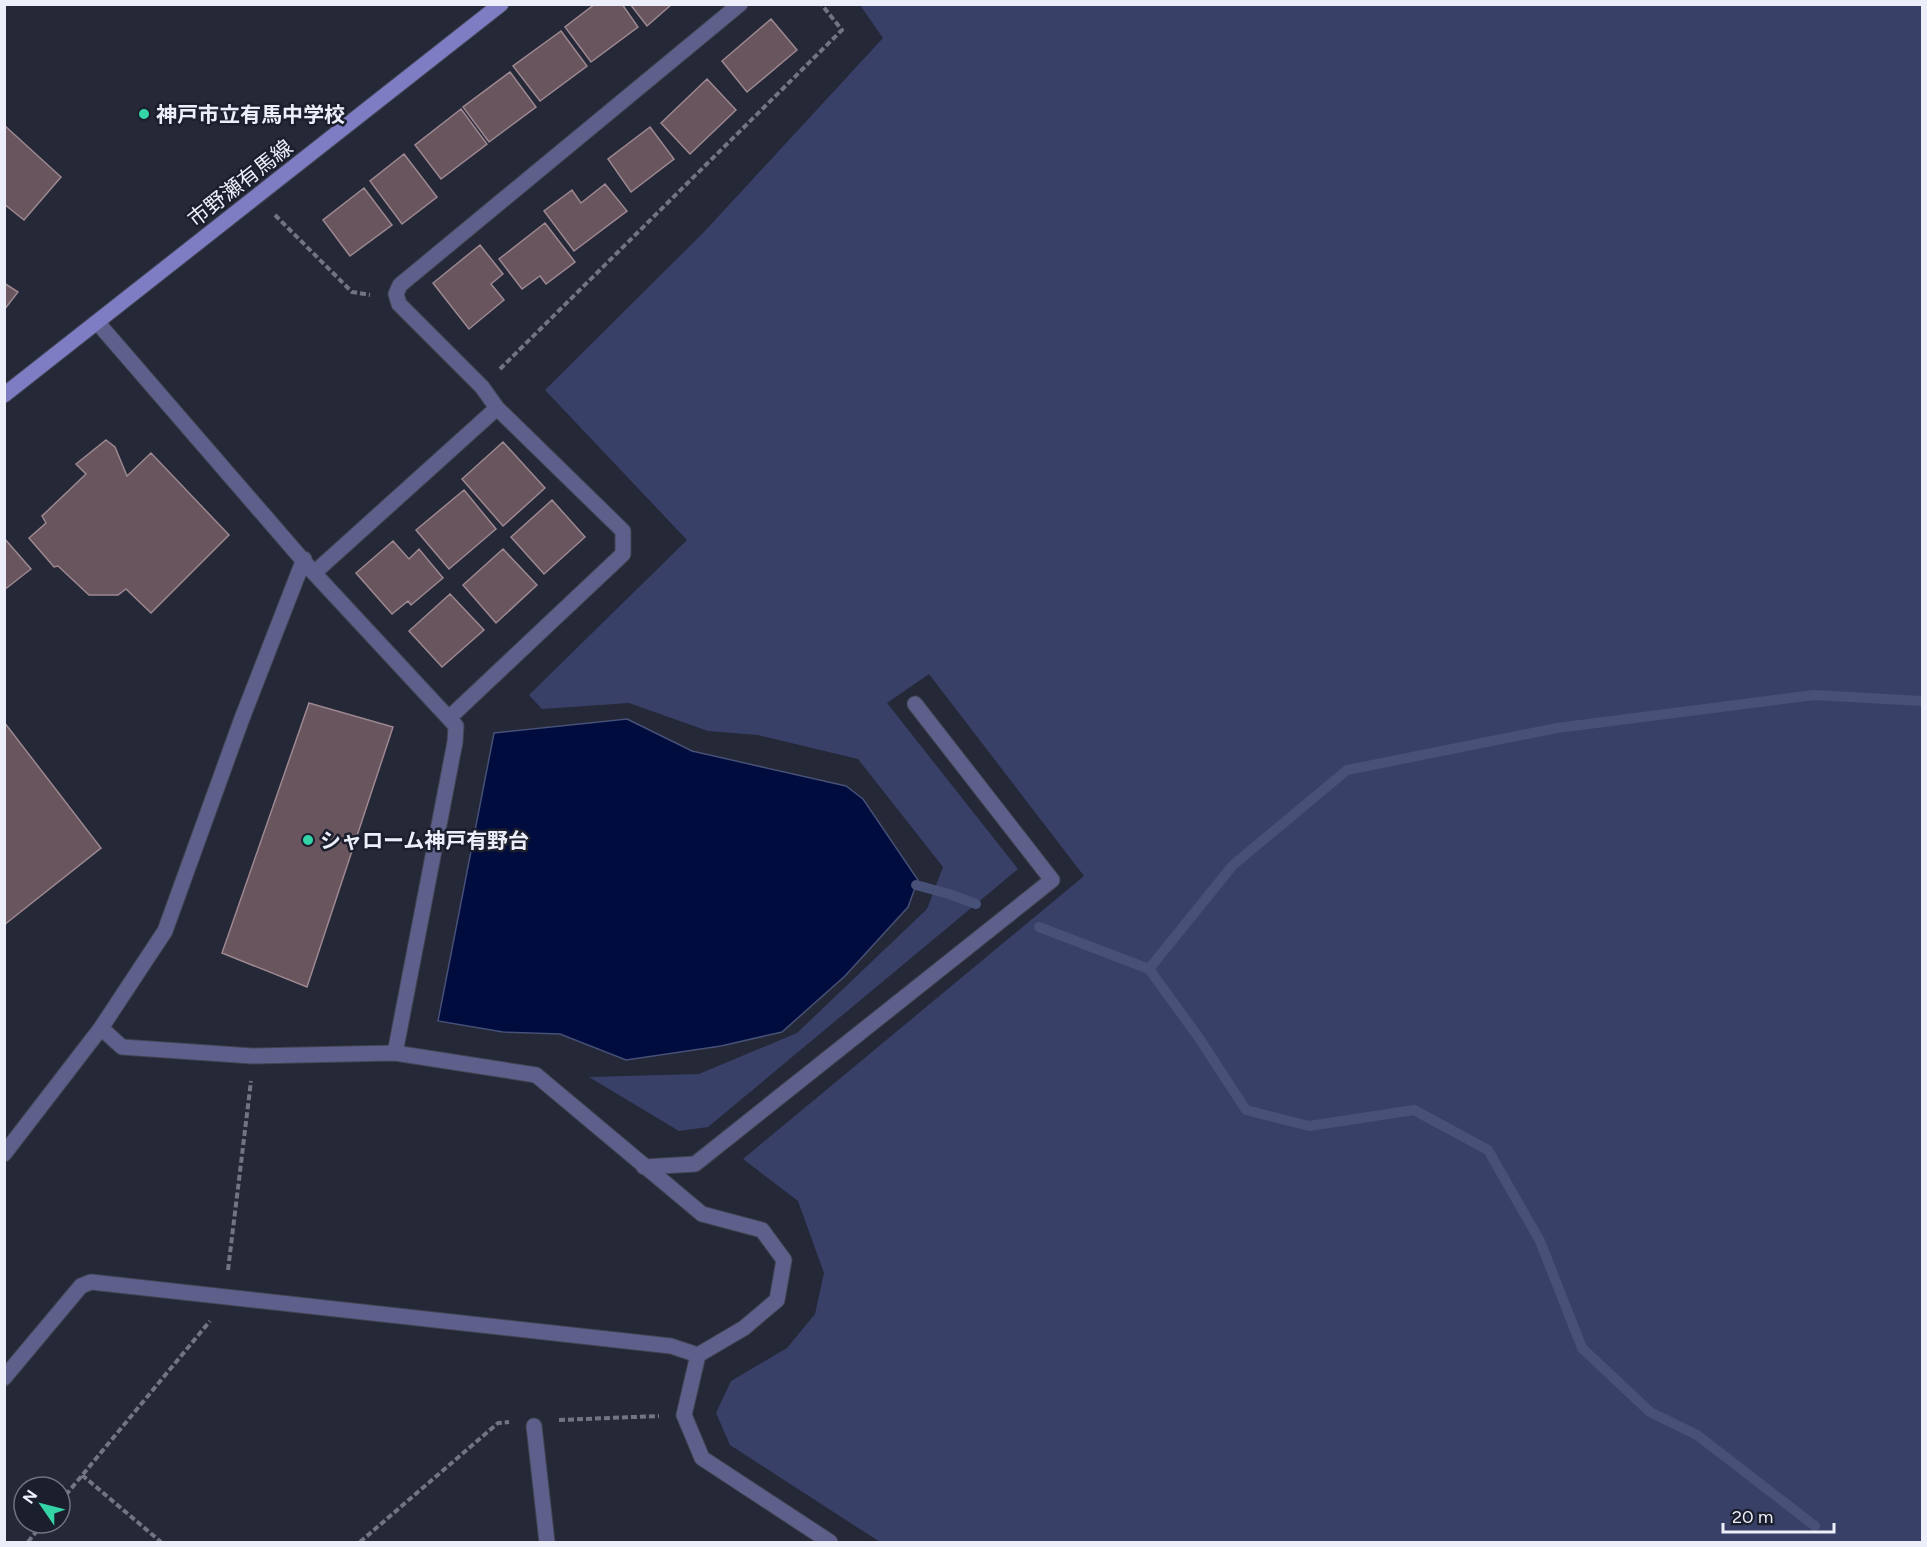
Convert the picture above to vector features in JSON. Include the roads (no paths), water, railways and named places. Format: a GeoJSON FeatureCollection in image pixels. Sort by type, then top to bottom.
{"type":"FeatureCollection","features":[{"type":"Feature","properties":{"kind":"main road","name":"市野瀬有馬線"},"geometry":{"type":"LineString","coordinates":[[4,395],[501,4]]}},
{"type":"Feature","properties":{"kind":"street"},"geometry":{"type":"LineString","coordinates":[[449,718],[623,554],[623,531],[498,408],[482,387],[399,303],[396,294],[400,285],[740,4]]}},
{"type":"Feature","properties":{"kind":"street"},"geometry":{"type":"LineString","coordinates":[[97,322],[315,573],[456,726],[455,742],[395,1053]]}},
{"type":"Feature","properties":{"kind":"street"},"geometry":{"type":"LineString","coordinates":[[315,573],[498,408]]}},
{"type":"Feature","properties":{"kind":"street"},"geometry":{"type":"LineString","coordinates":[[4,1154],[101,1028],[165,931],[241,721],[304,559]]}},
{"type":"Feature","properties":{"kind":"street"},"geometry":{"type":"LineString","coordinates":[[644,1167],[695,1164],[1052,880],[915,704]]}},
{"type":"Feature","properties":{"kind":"street"},"geometry":{"type":"LineString","coordinates":[[101,1028],[122,1047],[252,1056],[395,1053],[536,1075],[702,1214],[762,1230],[784,1260],[777,1300],[744,1328],[698,1355],[684,1414],[702,1458],[830,1542]]}},
{"type":"Feature","properties":{"kind":"street"},"geometry":{"type":"LineString","coordinates":[[4,1378],[81,1286],[91,1282],[671,1346],[698,1355]]}},
{"type":"Feature","properties":{"kind":"street"},"geometry":{"type":"LineString","coordinates":[[534,1426],[547,1542]]}},
{"type":"Feature","properties":{"kind":"waterway"},"geometry":{"type":"LineString","coordinates":[[1149,969],[1233,865],[1347,770],[1557,728],[1814,695],[1922,701]]}},
{"type":"Feature","properties":{"kind":"waterway"},"geometry":{"type":"LineString","coordinates":[[916,885],[976,904]]}},
{"type":"Feature","properties":{"kind":"waterway"},"geometry":{"type":"LineString","coordinates":[[1039,927],[1149,969],[1199,1038],[1246,1110],[1309,1126],[1414,1110],[1488,1150],[1540,1241],[1582,1348],[1650,1412],[1697,1435],[1815,1526]]}},
{"type":"Feature","properties":{"kind":"place","name":"神戸市立有馬中学校"},"geometry":{"type":"Point","coordinates":[144,114]}},
{"type":"Feature","properties":{"kind":"place","name":"シャローム神戸有野台"},"geometry":{"type":"Point","coordinates":[308,840]}}]}
